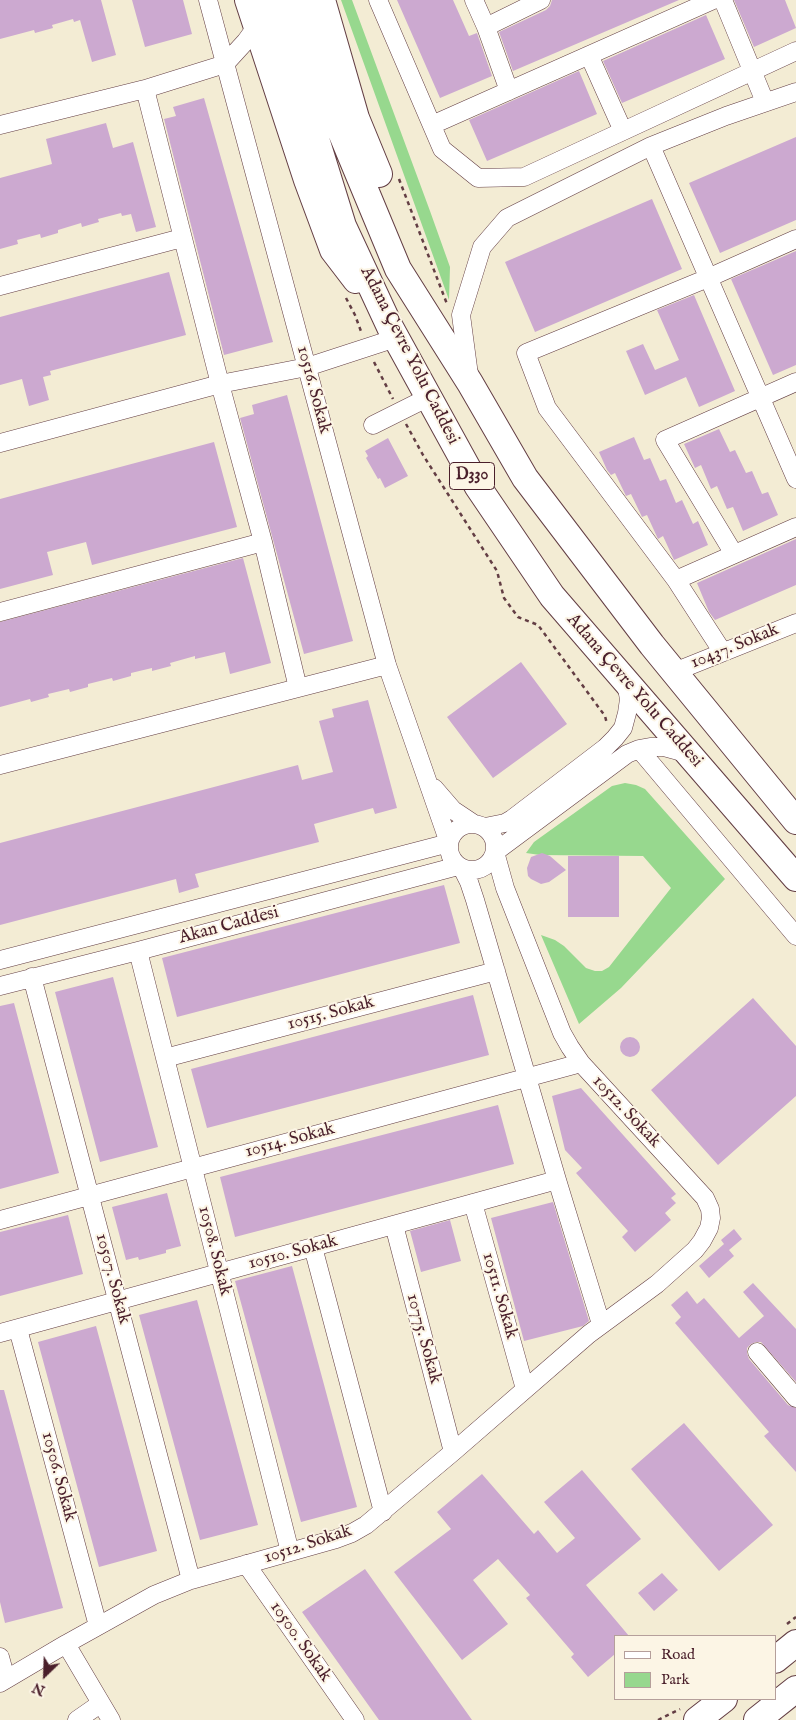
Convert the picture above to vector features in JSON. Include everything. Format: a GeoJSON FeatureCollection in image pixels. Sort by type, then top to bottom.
{"type":"FeatureCollection","features":[{"type":"Feature","properties":{"kind":"highway"},"geometry":{"type":"LineString","coordinates":[[248,0],[307,180],[333,250],[393,333]]}},
{"type":"Feature","properties":{"kind":"highway","name":"Adana Çevre Yolu Caddesi"},"geometry":{"type":"LineString","coordinates":[[273,0],[344,226],[393,333],[478,487],[547,588],[686,753],[796,878]]}},
{"type":"Feature","properties":{"kind":"highway","name":"Adana Çevre Yolu Caddesi"},"geometry":{"type":"LineString","coordinates":[[298,0],[336,120],[398,269],[470,383],[525,478],[674,672],[796,821]]}},
{"type":"Feature","properties":{"kind":"highway"},"geometry":{"type":"LineString","coordinates":[[322,0],[356,118],[414,264],[437,330]]}},
{"type":"Feature","properties":{"kind":"highway"},"geometry":{"type":"LineString","coordinates":[[776,1659],[796,1643]]}},
{"type":"Feature","properties":{"kind":"highway"},"geometry":{"type":"LineString","coordinates":[[691,1712],[721,1700]]}},
{"type":"Feature","properties":{"kind":"highway"},"geometry":{"type":"LineString","coordinates":[[757,1720],[786,1702]]}},
{"type":"Feature","properties":{"kind":"street","name":"10516. Sokak"},"geometry":{"type":"LineString","coordinates":[[208,0],[387,666],[449,842]]}},
{"type":"Feature","properties":{"kind":"street"},"geometry":{"type":"LineString","coordinates":[[378,0],[442,149],[478,178],[524,177],[796,51]]}},
{"type":"Feature","properties":{"kind":"street"},"geometry":{"type":"LineString","coordinates":[[474,0],[486,27],[509,91]]}},
{"type":"Feature","properties":{"kind":"street"},"geometry":{"type":"LineString","coordinates":[[486,27],[542,0]]}},
{"type":"Feature","properties":{"kind":"street"},"geometry":{"type":"LineString","coordinates":[[432,125],[713,0]]}},
{"type":"Feature","properties":{"kind":"street"},"geometry":{"type":"LineString","coordinates":[[723,0],[765,102]]}},
{"type":"Feature","properties":{"kind":"street"},"geometry":{"type":"LineString","coordinates":[[0,125],[144,89],[225,64],[246,42],[256,27]]}},
{"type":"Feature","properties":{"kind":"street"},"geometry":{"type":"LineString","coordinates":[[589,55],[622,131]]}},
{"type":"Feature","properties":{"kind":"street"},"geometry":{"type":"LineString","coordinates":[[144,89],[263,542],[298,688]]}},
{"type":"Feature","properties":{"kind":"street"},"geometry":{"type":"LineString","coordinates":[[470,383],[461,315],[482,247],[507,218],[651,146],[726,116],[796,92]]}},
{"type":"Feature","properties":{"kind":"street"},"geometry":{"type":"LineString","coordinates":[[651,146],[796,479]]}},
{"type":"Feature","properties":{"kind":"street"},"geometry":{"type":"LineString","coordinates":[[0,286],[182,238]]}},
{"type":"Feature","properties":{"kind":"street"},"geometry":{"type":"LineString","coordinates":[[722,652],[676,580],[547,408],[526,353],[708,278],[796,239]]}},
{"type":"Feature","properties":{"kind":"street"},"geometry":{"type":"LineString","coordinates":[[0,443],[220,384],[306,367],[393,333]]}},
{"type":"Feature","properties":{"kind":"street"},"geometry":{"type":"LineString","coordinates":[[734,554],[665,440],[796,382]]}},
{"type":"Feature","properties":{"kind":"street"},"geometry":{"type":"LineString","coordinates":[[373,425],[429,397]]}},
{"type":"Feature","properties":{"kind":"street"},"geometry":{"type":"LineString","coordinates":[[676,580],[796,527]]}},
{"type":"Feature","properties":{"kind":"street"},"geometry":{"type":"LineString","coordinates":[[0,612],[263,542]]}},
{"type":"Feature","properties":{"kind":"street","name":"10437. Sokak"},"geometry":{"type":"LineString","coordinates":[[674,672],[796,623]]}},
{"type":"Feature","properties":{"kind":"street"},"geometry":{"type":"LineString","coordinates":[[0,765],[387,666]]}},
{"type":"Feature","properties":{"kind":"street"},"geometry":{"type":"LineString","coordinates":[[601,1324],[473,892],[460,867],[451,857],[449,842],[459,827],[466,824],[480,826],[505,823],[512,819],[605,748],[623,728],[628,699],[626,683]]}},
{"type":"Feature","properties":{"kind":"street"},"geometry":{"type":"LineString","coordinates":[[495,852],[618,760],[639,749],[664,747],[686,753]]}},
{"type":"Feature","properties":{"kind":"street"},"geometry":{"type":"LineString","coordinates":[[639,749],[796,936]]}},
{"type":"Feature","properties":{"kind":"street"},"geometry":{"type":"LineString","coordinates":[[425,778],[453,810],[491,833],[495,840],[495,852],[490,862],[484,867],[472,870],[460,867]]}},
{"type":"Feature","properties":{"kind":"street","name":"Akan Caddesi"},"geometry":{"type":"LineString","coordinates":[[0,960],[449,842]]}},
{"type":"Feature","properties":{"kind":"street","name":"10512. Sokak"},"geometry":{"type":"LineString","coordinates":[[3,1681],[154,1595],[191,1580],[352,1533],[383,1512],[601,1324],[643,1295],[695,1250],[702,1241],[709,1228],[710,1218],[710,1209],[705,1198],[581,1063],[562,1033],[505,888],[495,852]]}},
{"type":"Feature","properties":{"kind":"street","name":"Akan Caddesi"},"geometry":{"type":"LineString","coordinates":[[0,986],[460,867]]}},
{"type":"Feature","properties":{"kind":"street","name":"10508. Sokak"},"geometry":{"type":"LineString","coordinates":[[138,951],[290,1552]]}},
{"type":"Feature","properties":{"kind":"street","name":"10515. Sokak"},"geometry":{"type":"LineString","coordinates":[[165,1058],[496,971]]}},
{"type":"Feature","properties":{"kind":"street","name":"10507. Sokak"},"geometry":{"type":"LineString","coordinates":[[32,977],[191,1580]]}},
{"type":"Feature","properties":{"kind":"street","name":"10514. Sokak"},"geometry":{"type":"LineString","coordinates":[[0,1220],[581,1063]]}},
{"type":"Feature","properties":{"kind":"street","name":"10510. Sokak"},"geometry":{"type":"LineString","coordinates":[[0,1334],[557,1180]]}},
{"type":"Feature","properties":{"kind":"street","name":"10511. Sokak"},"geometry":{"type":"LineString","coordinates":[[473,1203],[525,1389]]}},
{"type":"Feature","properties":{"kind":"street","name":"10775. Sokak"},"geometry":{"type":"LineString","coordinates":[[394,1225],[453,1452]]}},
{"type":"Feature","properties":{"kind":"street"},"geometry":{"type":"LineString","coordinates":[[313,1247],[383,1512]]}},
{"type":"Feature","properties":{"kind":"street","name":"10506. Sokak"},"geometry":{"type":"LineString","coordinates":[[18,1329],[98,1626]]}},
{"type":"Feature","properties":{"kind":"street"},"geometry":{"type":"LineString","coordinates":[[757,1352],[796,1398]]}},
{"type":"Feature","properties":{"kind":"street","name":"10500. Sokak"},"geometry":{"type":"LineString","coordinates":[[246,1564],[355,1720]]}},
{"type":"Feature","properties":{"kind":"street"},"geometry":{"type":"LineString","coordinates":[[66,1644],[111,1720]]}},
{"type":"Feature","properties":{"kind":"street"},"geometry":{"type":"LineString","coordinates":[[0,1657],[3,1681]]}},
{"type":"Feature","properties":{"kind":"street"},"geometry":{"type":"LineString","coordinates":[[76,1720],[100,1704]]}},
{"type":"Feature","properties":{"kind":"path"},"geometry":{"type":"LineString","coordinates":[[658,1720],[679,1710],[691,1712]]}},
{"type":"Feature","properties":{"kind":"green space"},"geometry":{"type":"Polygon","coordinates":[[[341,0],[352,0],[430,211],[450,267],[449,300],[341,0]]]}},
{"type":"Feature","properties":{"kind":"green space"},"geometry":{"type":"Polygon","coordinates":[[[625,783],[645,789],[725,879],[621,988],[579,1024],[541,935],[555,940],[564,946],[586,968],[602,971],[609,967],[671,888],[643,856],[540,855],[526,853],[534,842],[612,786],[625,783]]]}},
{"type":"Feature","properties":{"kind":"building"},"geometry":{"type":"Polygon","coordinates":[[[0,0],[101,0],[116,55],[92,62],[80,20],[74,22],[73,19],[52,25],[53,28],[35,33],[34,30],[0,39],[0,0]]]}},
{"type":"Feature","properties":{"kind":"building"},"geometry":{"type":"Polygon","coordinates":[[[132,0],[183,0],[192,34],[145,47],[132,0]]]}},
{"type":"Feature","properties":{"kind":"building"},"geometry":{"type":"Polygon","coordinates":[[[397,0],[453,0],[469,36],[477,33],[492,76],[440,98],[397,0]]]}},
{"type":"Feature","properties":{"kind":"building"},"geometry":{"type":"Polygon","coordinates":[[[552,0],[679,0],[513,71],[499,32],[546,10],[552,0]]]}},
{"type":"Feature","properties":{"kind":"building"},"geometry":{"type":"Polygon","coordinates":[[[734,0],[785,0],[796,28],[754,47],[734,0]]]}},
{"type":"Feature","properties":{"kind":"building"},"geometry":{"type":"Polygon","coordinates":[[[706,15],[725,59],[622,103],[603,61],[706,15]]]}},
{"type":"Feature","properties":{"kind":"building"},"geometry":{"type":"Polygon","coordinates":[[[579,71],[597,114],[487,161],[469,120],[579,71]]]}},
{"type":"Feature","properties":{"kind":"building"},"geometry":{"type":"Polygon","coordinates":[[[204,98],[273,342],[224,355],[164,119],[176,116],[173,107],[204,98]]]}},
{"type":"Feature","properties":{"kind":"building"},"geometry":{"type":"Polygon","coordinates":[[[106,123],[113,148],[133,142],[156,227],[136,232],[131,214],[122,216],[121,213],[98,219],[99,222],[82,227],[81,223],[58,230],[58,233],[41,238],[40,234],[17,240],[18,244],[0,249],[0,178],[52,164],[46,139],[106,123]]]}},
{"type":"Feature","properties":{"kind":"building"},"geometry":{"type":"Polygon","coordinates":[[[796,137],[796,220],[720,253],[689,183],[796,137]]]}},
{"type":"Feature","properties":{"kind":"building"},"geometry":{"type":"Polygon","coordinates":[[[652,199],[682,269],[535,332],[505,262],[652,199]]]}},
{"type":"Feature","properties":{"kind":"building"},"geometry":{"type":"Polygon","coordinates":[[[796,251],[796,365],[773,375],[731,279],[796,251]]]}},
{"type":"Feature","properties":{"kind":"building"},"geometry":{"type":"Polygon","coordinates":[[[169,272],[186,335],[50,371],[51,375],[43,377],[49,400],[29,406],[22,379],[0,385],[0,317],[169,272]]]}},
{"type":"Feature","properties":{"kind":"building"},"geometry":{"type":"Polygon","coordinates":[[[694,295],[735,391],[699,407],[686,377],[645,395],[626,351],[643,344],[655,370],[679,360],[657,310],[694,295]]]}},
{"type":"Feature","properties":{"kind":"building"},"geometry":{"type":"Polygon","coordinates":[[[287,395],[353,641],[304,654],[240,418],[254,414],[252,405],[287,395]]]}},
{"type":"Feature","properties":{"kind":"building"},"geometry":{"type":"Polygon","coordinates":[[[719,429],[730,452],[735,450],[746,473],[752,471],[762,494],[768,492],[778,515],[743,531],[733,507],[727,509],[717,486],[711,489],[701,465],[695,468],[684,444],[719,429]]]}},
{"type":"Feature","properties":{"kind":"building"},"geometry":{"type":"Polygon","coordinates":[[[634,437],[644,460],[650,458],[660,481],[666,479],[676,503],[682,500],[693,524],[698,521],[708,545],[674,560],[663,536],[658,539],[647,515],[642,517],[631,494],[626,496],[615,473],[611,475],[607,470],[599,452],[634,437]]]}},
{"type":"Feature","properties":{"kind":"building"},"geometry":{"type":"Polygon","coordinates":[[[388,438],[408,476],[385,488],[366,458],[368,456],[365,451],[388,438]]]}},
{"type":"Feature","properties":{"kind":"building"},"geometry":{"type":"Polygon","coordinates":[[[214,442],[237,527],[92,565],[86,542],[47,552],[53,575],[0,589],[0,499],[214,442]]]}},
{"type":"Feature","properties":{"kind":"building"},"geometry":{"type":"Polygon","coordinates":[[[796,539],[796,585],[715,620],[709,612],[697,583],[796,539]]]}},
{"type":"Feature","properties":{"kind":"building"},"geometry":{"type":"Polygon","coordinates":[[[243,558],[271,663],[230,674],[225,652],[195,659],[195,656],[170,663],[171,666],[152,671],[152,668],[131,673],[131,676],[113,681],[112,678],[88,684],[88,687],[70,692],[69,689],[48,694],[49,697],[31,702],[30,699],[0,707],[0,622],[243,558]]]}},
{"type":"Feature","properties":{"kind":"building"},"geometry":{"type":"Polygon","coordinates":[[[521,662],[567,724],[493,778],[447,717],[521,662]]]}},
{"type":"Feature","properties":{"kind":"building"},"geometry":{"type":"Polygon","coordinates":[[[368,700],[397,808],[375,814],[373,808],[314,824],[319,842],[195,874],[199,887],[179,893],[176,879],[0,925],[0,843],[298,765],[302,780],[333,772],[319,721],[334,717],[332,709],[368,700]]]}},
{"type":"Feature","properties":{"kind":"building"},"geometry":{"type":"Polygon","coordinates":[[[542,853],[550,856],[566,870],[549,882],[541,884],[528,876],[527,868],[531,857],[542,853]]]}},
{"type":"Feature","properties":{"kind":"building"},"geometry":{"type":"Polygon","coordinates":[[[568,856],[619,856],[619,917],[568,917],[568,856]]]}},
{"type":"Feature","properties":{"kind":"building"},"geometry":{"type":"Polygon","coordinates":[[[444,885],[460,943],[177,1017],[162,958],[444,885]]]}},
{"type":"Feature","properties":{"kind":"building"},"geometry":{"type":"Polygon","coordinates":[[[113,977],[158,1147],[100,1162],[55,992],[113,977]]]}},
{"type":"Feature","properties":{"kind":"building"},"geometry":{"type":"Polygon","coordinates":[[[473,995],[489,1055],[207,1128],[191,1069],[473,995]]]}},
{"type":"Feature","properties":{"kind":"building"},"geometry":{"type":"Polygon","coordinates":[[[753,998],[796,1046],[796,1096],[718,1165],[651,1090],[753,998]]]}},
{"type":"Feature","properties":{"kind":"building"},"geometry":{"type":"Polygon","coordinates":[[[14,1003],[59,1173],[0,1189],[0,1006],[14,1003]]]}},
{"type":"Feature","properties":{"kind":"building"},"geometry":{"type":"Polygon","coordinates":[[[630,1037],[637,1040],[640,1047],[637,1054],[630,1057],[623,1054],[620,1047],[623,1040],[630,1037]]]}},
{"type":"Feature","properties":{"kind":"building"},"geometry":{"type":"Polygon","coordinates":[[[581,1088],[676,1194],[671,1198],[676,1203],[665,1213],[671,1220],[635,1252],[622,1237],[628,1231],[576,1173],[582,1168],[565,1150],[552,1096],[581,1088]]]}},
{"type":"Feature","properties":{"kind":"building"},"geometry":{"type":"Polygon","coordinates":[[[498,1105],[514,1164],[235,1237],[220,1177],[498,1105]]]}},
{"type":"Feature","properties":{"kind":"building"},"geometry":{"type":"Polygon","coordinates":[[[167,1193],[181,1246],[166,1250],[166,1253],[139,1260],[138,1257],[126,1260],[112,1207],[167,1193]]]}},
{"type":"Feature","properties":{"kind":"building"},"geometry":{"type":"Polygon","coordinates":[[[553,1202],[589,1321],[583,1326],[524,1341],[491,1218],[553,1202]]]}},
{"type":"Feature","properties":{"kind":"building"},"geometry":{"type":"Polygon","coordinates":[[[68,1215],[83,1274],[0,1296],[0,1232],[68,1215]]]}},
{"type":"Feature","properties":{"kind":"building"},"geometry":{"type":"Polygon","coordinates":[[[450,1220],[461,1261],[421,1272],[410,1231],[450,1220]]]}},
{"type":"Feature","properties":{"kind":"building"},"geometry":{"type":"Polygon","coordinates":[[[734,1229],[742,1239],[729,1250],[734,1256],[709,1278],[699,1266],[724,1244],[721,1240],[734,1229]]]}},
{"type":"Feature","properties":{"kind":"building"},"geometry":{"type":"Polygon","coordinates":[[[292,1266],[357,1507],[301,1522],[235,1281],[292,1266]]]}},
{"type":"Feature","properties":{"kind":"building"},"geometry":{"type":"Polygon","coordinates":[[[753,1283],[796,1329],[796,1382],[761,1342],[751,1344],[747,1348],[747,1353],[749,1359],[788,1405],[796,1408],[796,1472],[764,1436],[769,1432],[675,1323],[681,1317],[671,1305],[687,1291],[697,1304],[704,1298],[739,1338],[764,1316],[743,1292],[753,1283]]]}},
{"type":"Feature","properties":{"kind":"building"},"geometry":{"type":"Polygon","coordinates":[[[197,1300],[258,1525],[200,1540],[139,1315],[197,1300]]]}},
{"type":"Feature","properties":{"kind":"building"},"geometry":{"type":"Polygon","coordinates":[[[96,1326],[157,1551],[99,1567],[38,1342],[96,1326]]]}},
{"type":"Feature","properties":{"kind":"building"},"geometry":{"type":"Polygon","coordinates":[[[0,1390],[4,1390],[63,1608],[5,1623],[0,1602],[0,1390]]]}},
{"type":"Feature","properties":{"kind":"building"},"geometry":{"type":"Polygon","coordinates":[[[684,1423],[773,1525],[719,1571],[631,1469],[684,1423]]]}},
{"type":"Feature","properties":{"kind":"building"},"geometry":{"type":"Polygon","coordinates":[[[582,1470],[641,1539],[586,1585],[628,1635],[614,1635],[614,1655],[588,1677],[571,1657],[574,1654],[526,1598],[530,1595],[498,1559],[473,1580],[508,1624],[462,1660],[394,1572],[451,1529],[437,1512],[482,1474],[534,1534],[538,1530],[557,1553],[575,1538],[544,1502],[582,1470]]]}},
{"type":"Feature","properties":{"kind":"building"},"geometry":{"type":"Polygon","coordinates":[[[365,1569],[472,1720],[379,1720],[302,1612],[365,1569]]]}},
{"type":"Feature","properties":{"kind":"building"},"geometry":{"type":"Polygon","coordinates":[[[662,1573],[678,1590],[654,1611],[638,1593],[662,1573]]]}}]}
